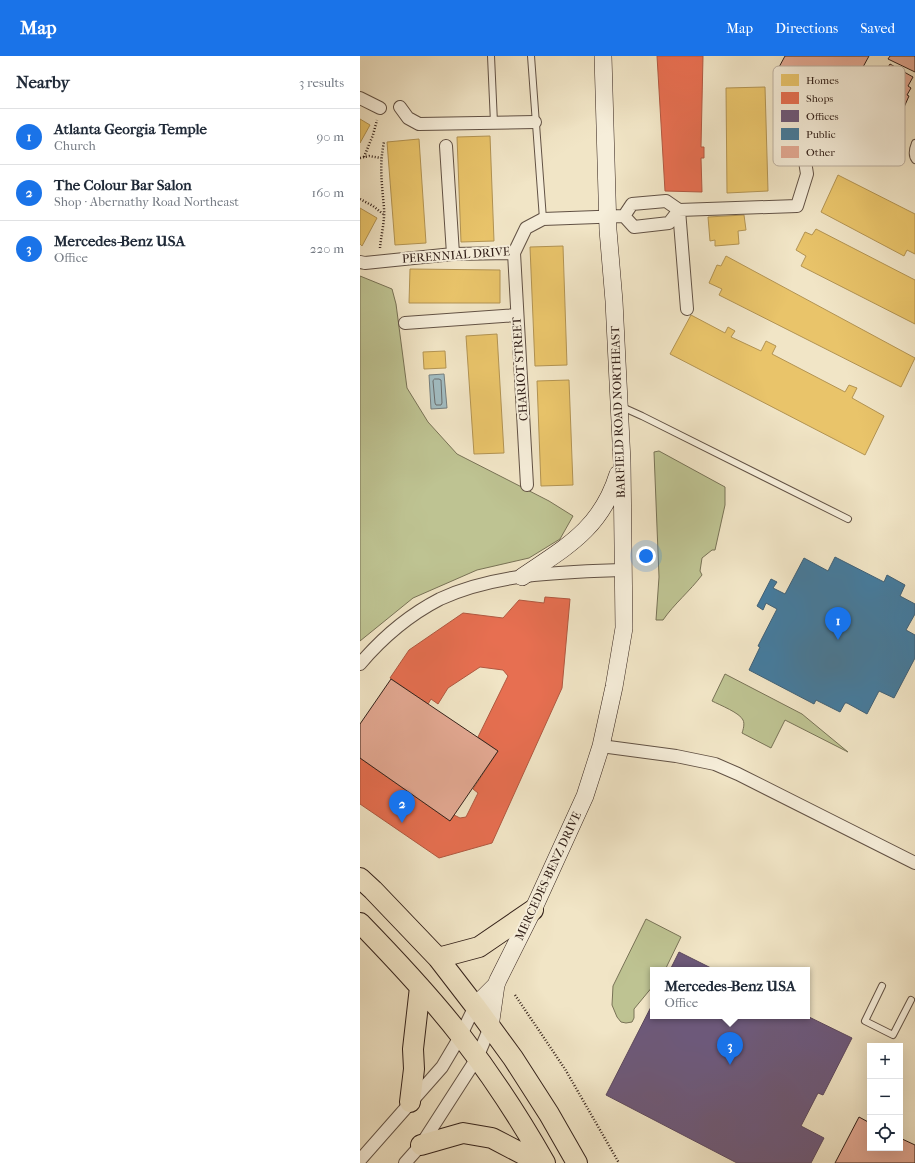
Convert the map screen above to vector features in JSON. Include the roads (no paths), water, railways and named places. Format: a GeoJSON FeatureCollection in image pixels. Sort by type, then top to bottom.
{"type":"FeatureCollection","features":[{"type":"Feature","properties":{"kind":"main road"},"geometry":{"type":"LineString","coordinates":[[360,878],[438,958],[475,1006],[513,1058],[549,1114],[577,1163]]}},
{"type":"Feature","properties":{"kind":"main road"},"geometry":{"type":"LineString","coordinates":[[438,958],[479,947],[533,910]]}},
{"type":"Feature","properties":{"kind":"main road"},"geometry":{"type":"LineString","coordinates":[[360,923],[420,987],[461,1035],[525,1128],[545,1163]]}},
{"type":"Feature","properties":{"kind":"main road"},"geometry":{"type":"LineString","coordinates":[[410,1102],[414,1069],[413,1049],[420,987]]}},
{"type":"Feature","properties":{"kind":"main road"},"geometry":{"type":"LineString","coordinates":[[421,1144],[463,1133],[492,1138],[540,1163]]}},
{"type":"Feature","properties":{"kind":"street","name":"BARFIELD ROAD NORTHEAST"},"geometry":{"type":"LineString","coordinates":[[595,764],[614,687],[624,628],[622,462],[614,301],[616,216],[603,56]]}},
{"type":"Feature","properties":{"kind":"street"},"geometry":{"type":"LineString","coordinates":[[360,98],[380,108]]}},
{"type":"Feature","properties":{"kind":"street"},"geometry":{"type":"LineString","coordinates":[[400,107],[408,118],[419,124],[535,122]]}},
{"type":"Feature","properties":{"kind":"street"},"geometry":{"type":"LineString","coordinates":[[446,146],[453,254]]}},
{"type":"Feature","properties":{"kind":"street"},"geometry":{"type":"LineString","coordinates":[[679,210],[669,223],[634,227],[616,216],[632,204],[666,201],[679,210],[797,206],[807,174],[806,166]]}},
{"type":"Feature","properties":{"kind":"street"},"geometry":{"type":"LineString","coordinates":[[679,210],[687,309]]}},
{"type":"Feature","properties":{"kind":"street","name":"PERENNIAL DRIVE"},"geometry":{"type":"LineString","coordinates":[[360,262],[365,263],[453,254],[514,253],[526,228],[543,219],[616,216]]}},
{"type":"Feature","properties":{"kind":"street","name":"CHARIOT STREET"},"geometry":{"type":"LineString","coordinates":[[514,253],[516,315],[527,485]]}},
{"type":"Feature","properties":{"kind":"street"},"geometry":{"type":"LineString","coordinates":[[405,323],[516,315]]}},
{"type":"Feature","properties":{"kind":"street"},"geometry":{"type":"LineString","coordinates":[[522,577],[561,551],[589,527],[609,498],[622,462]]}},
{"type":"Feature","properties":{"kind":"street"},"geometry":{"type":"LineString","coordinates":[[360,664],[392,631],[415,614],[441,599],[468,589],[522,577],[564,572],[623,570]]}},
{"type":"Feature","properties":{"kind":"street"},"geometry":{"type":"LineString","coordinates":[[600,746],[676,756],[715,764],[738,774],[915,863]]}},
{"type":"Feature","properties":{"kind":"street","name":"MERCEDES-BENZ DRIVE"},"geometry":{"type":"LineString","coordinates":[[490,1026],[496,985],[533,910],[585,796],[595,764]]}},
{"type":"Feature","properties":{"kind":"street","name":"MERCEDES-BENZ DRIVE"},"geometry":{"type":"LineString","coordinates":[[475,1006],[496,985]]}},
{"type":"Feature","properties":{"kind":"street"},"geometry":{"type":"LineString","coordinates":[[360,1160],[442,1067],[461,1035],[475,1006]]}},
{"type":"Feature","properties":{"kind":"street"},"geometry":{"type":"LineString","coordinates":[[405,1163],[421,1144],[477,1058],[490,1026]]}},
{"type":"Feature","properties":{"kind":"lane"},"geometry":{"type":"LineString","coordinates":[[491,56],[494,123]]}},
{"type":"Feature","properties":{"kind":"lane"},"geometry":{"type":"LineString","coordinates":[[531,56],[543,219]]}},
{"type":"Feature","properties":{"kind":"lane"},"geometry":{"type":"LineString","coordinates":[[915,143],[913,149],[915,160]]}},
{"type":"Feature","properties":{"kind":"lane"},"geometry":{"type":"LineString","coordinates":[[619,406],[642,416],[848,520]]}},
{"type":"Feature","properties":{"kind":"lane"},"geometry":{"type":"LineString","coordinates":[[882,986],[865,1021],[893,1035],[911,1000]]}},
{"type":"Feature","properties":{"kind":"water"},"geometry":{"type":"Polygon","coordinates":[[[444,374],[447,408],[431,409],[429,375],[444,374]]]}},
{"type":"Feature","properties":{"kind":"place","name":"Atlanta Georgia Temple"},"geometry":{"type":"Point","coordinates":[838,640]}},
{"type":"Feature","properties":{"kind":"place","name":"The Colour Bar Salon"},"geometry":{"type":"Point","coordinates":[402,823]}},
{"type":"Feature","properties":{"kind":"place","name":"Mercedes-Benz USA"},"geometry":{"type":"Point","coordinates":[730,1065]}}]}
